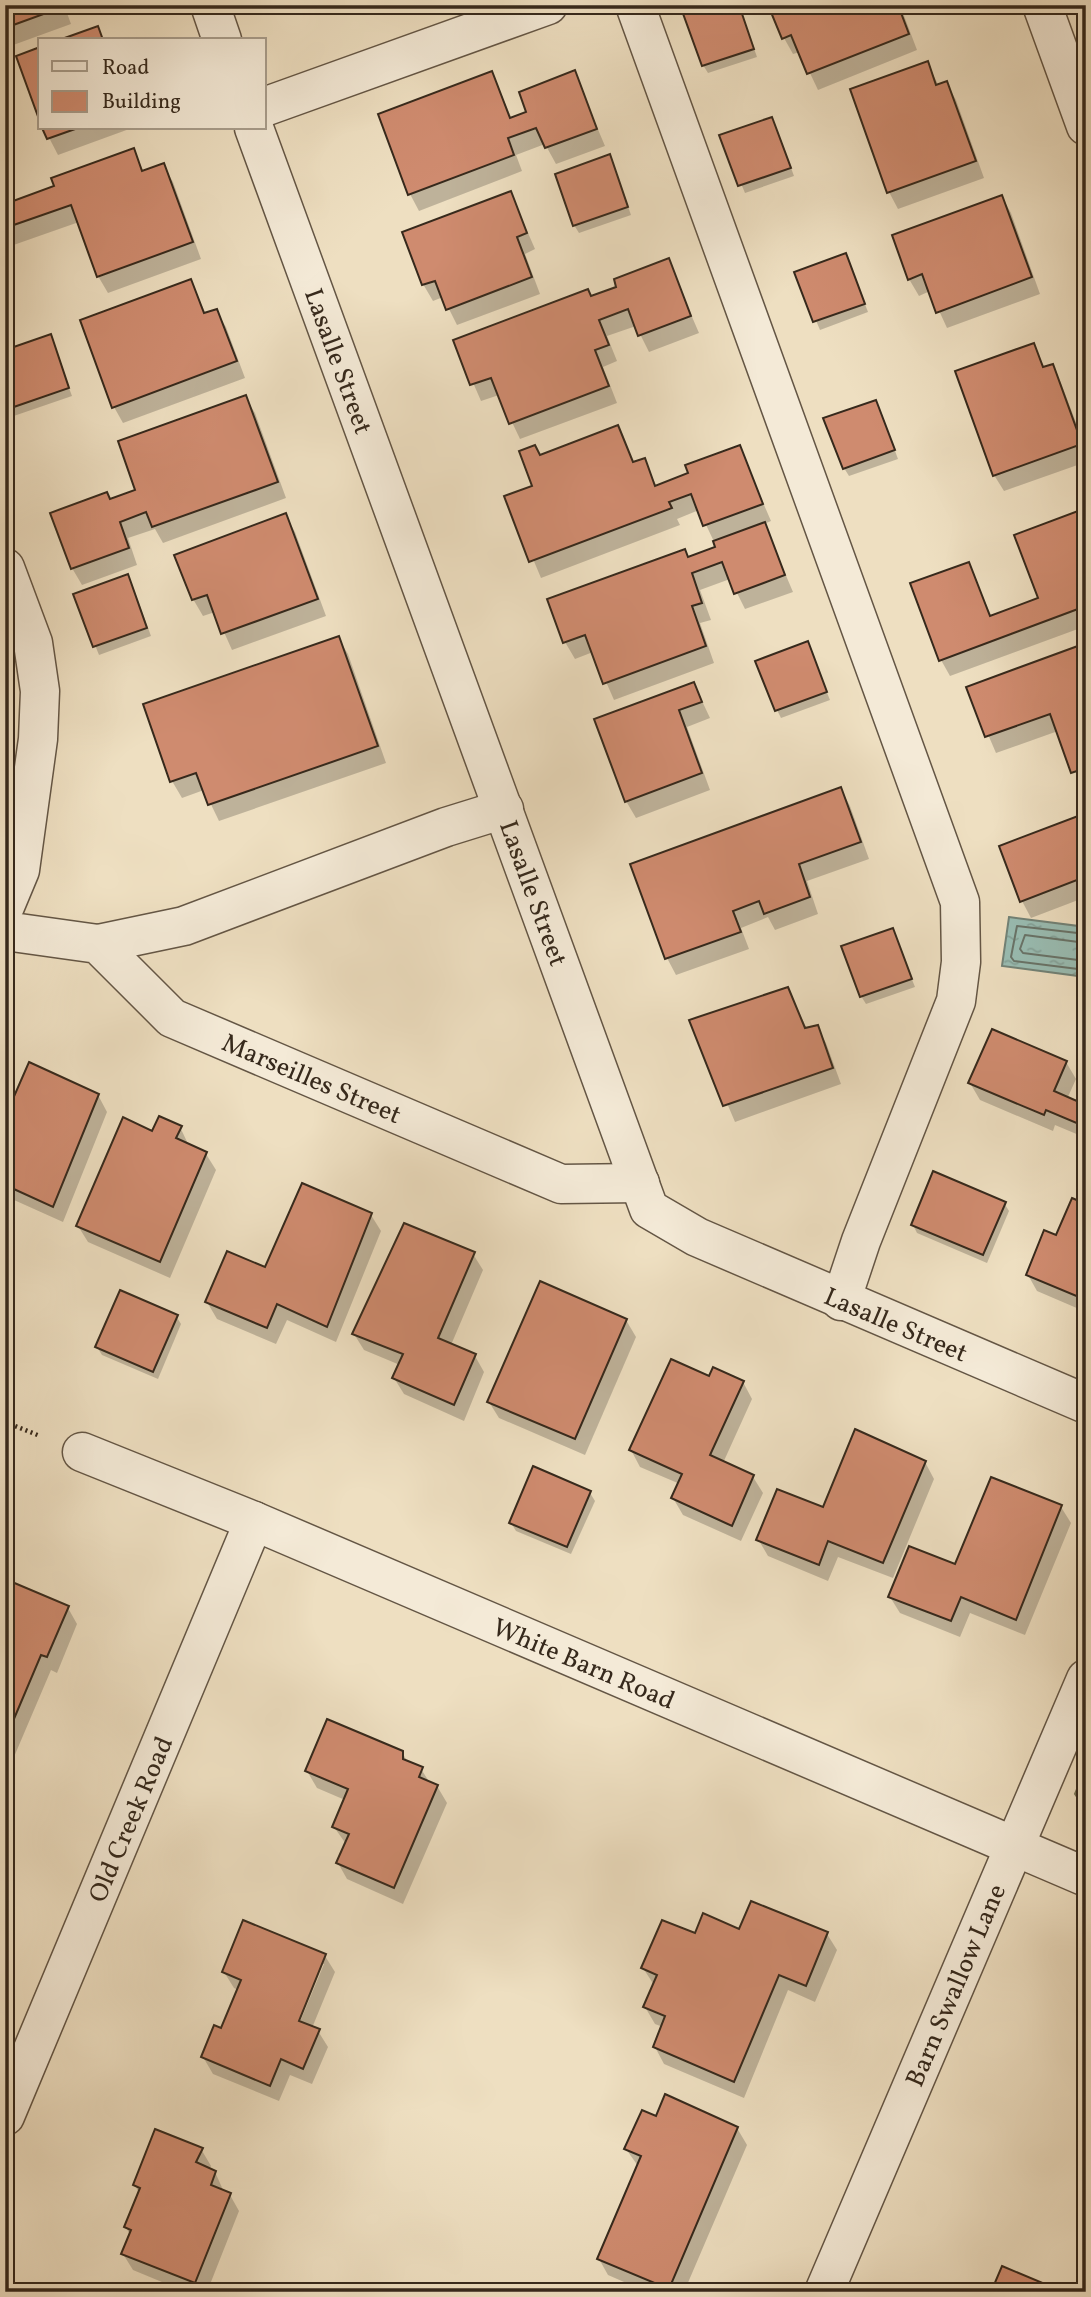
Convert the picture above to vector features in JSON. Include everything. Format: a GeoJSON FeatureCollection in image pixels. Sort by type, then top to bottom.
{"type":"FeatureCollection","features":[{"type":"Feature","properties":{"kind":"street"},"geometry":{"type":"LineString","coordinates":[[209,5],[221,38]]}},
{"type":"Feature","properties":{"kind":"street"},"geometry":{"type":"LineString","coordinates":[[266,106],[548,5]]}},
{"type":"Feature","properties":{"kind":"street"},"geometry":{"type":"LineString","coordinates":[[635,5],[960,902],[961,962],[956,1001],[861,1241],[841,1301]]}},
{"type":"Feature","properties":{"kind":"street"},"geometry":{"type":"LineString","coordinates":[[1042,5],[1077,73],[1086,126]]}},
{"type":"Feature","properties":{"kind":"street","name":"Lasalle Street"},"geometry":{"type":"LineString","coordinates":[[255,130],[649,1209],[697,1237],[1086,1404]]}},
{"type":"Feature","properties":{"kind":"street"},"geometry":{"type":"LineString","coordinates":[[5,568],[33,643],[40,691],[37,739],[20,870],[5,906]]}},
{"type":"Feature","properties":{"kind":"street"},"geometry":{"type":"LineString","coordinates":[[5,931],[98,944],[184,926],[446,827],[504,809]]}},
{"type":"Feature","properties":{"kind":"street","name":"Marseilles Street"},"geometry":{"type":"LineString","coordinates":[[98,944],[172,1018],[561,1184],[640,1183]]}},
{"type":"Feature","properties":{"kind":"street","name":"White Barn Road"},"geometry":{"type":"LineString","coordinates":[[82,1452],[254,1521],[1086,1877]]}},
{"type":"Feature","properties":{"kind":"street","name":"Old Creek Road"},"geometry":{"type":"LineString","coordinates":[[5,2116],[254,1521]]}},
{"type":"Feature","properties":{"kind":"street","name":"Barn Swallow Lane"},"geometry":{"type":"LineString","coordinates":[[824,2292],[1086,1679]]}},
{"type":"Feature","properties":{"kind":"green space"},"geometry":{"type":"Polygon","coordinates":[[[1086,1768],[1086,1810],[1075,1794],[1086,1768]]]}},
{"type":"Feature","properties":{"kind":"water"},"geometry":{"type":"Polygon","coordinates":[[[1009,917],[1086,927],[1086,977],[1002,966],[1009,917]]]}},
{"type":"Feature","properties":{"kind":"building"},"geometry":{"type":"Polygon","coordinates":[[[5,5],[62,5],[63,7],[5,28],[5,5]]]}},
{"type":"Feature","properties":{"kind":"building"},"geometry":{"type":"Polygon","coordinates":[[[688,5],[739,5],[754,49],[702,66],[681,8],[688,5]]]}},
{"type":"Feature","properties":{"kind":"building"},"geometry":{"type":"Polygon","coordinates":[[[768,5],[898,5],[909,34],[807,74],[791,35],[782,39],[768,5]]]}},
{"type":"Feature","properties":{"kind":"building"},"geometry":{"type":"Polygon","coordinates":[[[98,26],[102,38],[65,38],[98,26]]]}},
{"type":"Feature","properties":{"kind":"building"},"geometry":{"type":"Polygon","coordinates":[[[38,48],[38,116],[16,56],[38,48]]]}},
{"type":"Feature","properties":{"kind":"building"},"geometry":{"type":"Polygon","coordinates":[[[928,61],[936,85],[947,81],[976,161],[887,193],[850,89],[928,61]]]}},
{"type":"Feature","properties":{"kind":"building"},"geometry":{"type":"Polygon","coordinates":[[[575,70],[597,129],[545,148],[536,128],[508,138],[514,155],[408,195],[378,114],[492,71],[510,118],[526,112],[519,92],[575,70]]]}},
{"type":"Feature","properties":{"kind":"building"},"geometry":{"type":"Polygon","coordinates":[[[772,117],[791,168],[738,186],[719,135],[772,117]]]}},
{"type":"Feature","properties":{"kind":"building"},"geometry":{"type":"Polygon","coordinates":[[[43,130],[72,130],[47,139],[43,130]]]}},
{"type":"Feature","properties":{"kind":"building"},"geometry":{"type":"Polygon","coordinates":[[[134,148],[142,171],[164,163],[193,242],[97,277],[71,205],[5,228],[5,204],[54,186],[51,178],[134,148]]]}},
{"type":"Feature","properties":{"kind":"building"},"geometry":{"type":"Polygon","coordinates":[[[610,154],[628,207],[573,226],[555,174],[610,154]]]}},
{"type":"Feature","properties":{"kind":"building"},"geometry":{"type":"Polygon","coordinates":[[[511,191],[527,233],[517,237],[532,277],[446,310],[435,281],[422,285],[402,232],[511,191]]]}},
{"type":"Feature","properties":{"kind":"building"},"geometry":{"type":"Polygon","coordinates":[[[1002,195],[1032,277],[936,313],[922,274],[908,280],[892,235],[1002,195]]]}},
{"type":"Feature","properties":{"kind":"building"},"geometry":{"type":"Polygon","coordinates":[[[846,253],[865,304],[813,322],[794,272],[846,253]]]}},
{"type":"Feature","properties":{"kind":"building"},"geometry":{"type":"Polygon","coordinates":[[[669,258],[691,316],[638,336],[628,309],[599,320],[609,345],[595,350],[609,386],[509,424],[491,378],[470,385],[453,340],[588,289],[591,296],[616,287],[614,279],[669,258]]]}},
{"type":"Feature","properties":{"kind":"building"},"geometry":{"type":"Polygon","coordinates":[[[191,279],[204,313],[217,309],[237,361],[112,408],[80,320],[191,279]]]}},
{"type":"Feature","properties":{"kind":"building"},"geometry":{"type":"Polygon","coordinates":[[[51,334],[69,388],[5,410],[5,350],[51,334]]]}},
{"type":"Feature","properties":{"kind":"building"},"geometry":{"type":"Polygon","coordinates":[[[1034,343],[1043,367],[1053,364],[1082,444],[993,476],[955,371],[1034,343]]]}},
{"type":"Feature","properties":{"kind":"building"},"geometry":{"type":"Polygon","coordinates":[[[246,395],[278,482],[152,527],[146,512],[120,522],[129,548],[71,569],[50,513],[107,492],[110,499],[135,490],[118,441],[246,395]]]}},
{"type":"Feature","properties":{"kind":"building"},"geometry":{"type":"Polygon","coordinates":[[[876,400],[895,450],[843,469],[823,418],[876,400]]]}},
{"type":"Feature","properties":{"kind":"building"},"geometry":{"type":"Polygon","coordinates":[[[618,425],[633,462],[645,458],[655,486],[688,473],[685,465],[740,445],[763,504],[703,526],[691,494],[669,502],[672,508],[529,562],[504,496],[532,486],[519,451],[535,445],[540,455],[618,425]]]}},
{"type":"Feature","properties":{"kind":"building"},"geometry":{"type":"Polygon","coordinates":[[[1086,508],[1086,606],[939,661],[910,583],[969,562],[990,616],[1038,598],[1014,535],[1086,508]]]}},
{"type":"Feature","properties":{"kind":"building"},"geometry":{"type":"Polygon","coordinates":[[[286,513],[318,599],[221,634],[207,595],[192,600],[174,555],[286,513]]]}},
{"type":"Feature","properties":{"kind":"building"},"geometry":{"type":"Polygon","coordinates":[[[765,522],[785,575],[734,594],[722,562],[692,573],[702,603],[692,606],[706,646],[603,684],[585,635],[563,643],[547,599],[685,549],[688,557],[715,547],[713,541],[765,522]]]}},
{"type":"Feature","properties":{"kind":"building"},"geometry":{"type":"Polygon","coordinates":[[[128,574],[147,628],[93,647],[73,594],[128,574]]]}},
{"type":"Feature","properties":{"kind":"building"},"geometry":{"type":"Polygon","coordinates":[[[339,636],[378,746],[208,805],[196,773],[170,782],[143,704],[339,636]]]}},
{"type":"Feature","properties":{"kind":"building"},"geometry":{"type":"Polygon","coordinates":[[[808,641],[827,692],[775,711],[755,661],[808,641]]]}},
{"type":"Feature","properties":{"kind":"building"},"geometry":{"type":"Polygon","coordinates":[[[1086,643],[1086,768],[1071,773],[1050,714],[985,737],[966,687],[1086,643]]]}},
{"type":"Feature","properties":{"kind":"building"},"geometry":{"type":"Polygon","coordinates":[[[694,682],[702,702],[679,710],[702,773],[625,802],[594,719],[694,682]]]}},
{"type":"Feature","properties":{"kind":"building"},"geometry":{"type":"Polygon","coordinates":[[[841,787],[861,842],[799,864],[810,897],[764,914],[759,901],[733,911],[741,932],[665,959],[630,864],[841,787]]]}},
{"type":"Feature","properties":{"kind":"building"},"geometry":{"type":"Polygon","coordinates":[[[1086,813],[1086,888],[1082,878],[1020,902],[999,846],[1086,813]]]}},
{"type":"Feature","properties":{"kind":"building"},"geometry":{"type":"Polygon","coordinates":[[[893,928],[912,979],[860,997],[841,946],[893,928]]]}},
{"type":"Feature","properties":{"kind":"building"},"geometry":{"type":"Polygon","coordinates":[[[788,987],[805,1028],[818,1025],[833,1068],[723,1106],[689,1020],[788,987]]]}},
{"type":"Feature","properties":{"kind":"building"},"geometry":{"type":"Polygon","coordinates":[[[992,1029],[1067,1061],[1054,1091],[1086,1105],[1086,1127],[1046,1110],[1044,1115],[968,1083],[992,1029]]]}},
{"type":"Feature","properties":{"kind":"building"},"geometry":{"type":"Polygon","coordinates":[[[29,1062],[99,1094],[53,1207],[5,1185],[5,1117],[29,1062]]]}},
{"type":"Feature","properties":{"kind":"building"},"geometry":{"type":"Polygon","coordinates":[[[159,1116],[182,1126],[176,1138],[207,1152],[160,1262],[76,1226],[123,1117],[152,1131],[159,1116]]]}},
{"type":"Feature","properties":{"kind":"building"},"geometry":{"type":"Polygon","coordinates":[[[933,1171],[1006,1202],[983,1255],[911,1225],[933,1171]]]}},
{"type":"Feature","properties":{"kind":"building"},"geometry":{"type":"Polygon","coordinates":[[[302,1183],[372,1213],[327,1327],[277,1304],[267,1328],[205,1302],[227,1251],[265,1267],[302,1183]]]}},
{"type":"Feature","properties":{"kind":"building"},"geometry":{"type":"Polygon","coordinates":[[[1072,1198],[1086,1204],[1086,1300],[1026,1275],[1044,1230],[1056,1235],[1072,1198]]]}},
{"type":"Feature","properties":{"kind":"building"},"geometry":{"type":"Polygon","coordinates":[[[404,1223],[475,1252],[438,1338],[476,1354],[454,1405],[392,1378],[403,1354],[352,1334],[404,1223]]]}},
{"type":"Feature","properties":{"kind":"building"},"geometry":{"type":"Polygon","coordinates":[[[540,1281],[627,1319],[575,1439],[487,1402],[540,1281]]]}},
{"type":"Feature","properties":{"kind":"building"},"geometry":{"type":"Polygon","coordinates":[[[120,1290],[178,1315],[153,1372],[95,1347],[120,1290]]]}},
{"type":"Feature","properties":{"kind":"building"},"geometry":{"type":"Polygon","coordinates":[[[671,1359],[709,1376],[713,1367],[744,1381],[710,1455],[754,1475],[732,1526],[671,1498],[682,1474],[629,1450],[671,1359]]]}},
{"type":"Feature","properties":{"kind":"building"},"geometry":{"type":"Polygon","coordinates":[[[855,1429],[926,1461],[883,1563],[828,1541],[819,1565],[756,1540],[777,1489],[823,1507],[855,1429]]]}},
{"type":"Feature","properties":{"kind":"building"},"geometry":{"type":"Polygon","coordinates":[[[533,1466],[591,1491],[567,1547],[509,1523],[533,1466]]]}},
{"type":"Feature","properties":{"kind":"building"},"geometry":{"type":"Polygon","coordinates":[[[991,1477],[1062,1505],[1016,1620],[961,1597],[951,1621],[888,1597],[909,1546],[955,1564],[991,1477]]]}},
{"type":"Feature","properties":{"kind":"building"},"geometry":{"type":"Polygon","coordinates":[[[5,1579],[69,1606],[47,1657],[41,1655],[5,1740],[5,1579]]]}},
{"type":"Feature","properties":{"kind":"building"},"geometry":{"type":"Polygon","coordinates":[[[327,1719],[403,1751],[403,1759],[423,1767],[419,1777],[438,1785],[394,1888],[336,1863],[349,1834],[332,1827],[348,1789],[305,1771],[327,1719]]]}},
{"type":"Feature","properties":{"kind":"building"},"geometry":{"type":"Polygon","coordinates":[[[751,1901],[828,1932],[806,1986],[779,1975],[734,2082],[653,2047],[665,2016],[643,2007],[657,1975],[641,1968],[662,1920],[695,1933],[703,1913],[739,1929],[751,1901]]]}},
{"type":"Feature","properties":{"kind":"building"},"geometry":{"type":"Polygon","coordinates":[[[243,1920],[326,1954],[299,2021],[320,2029],[303,2069],[281,2059],[270,2086],[201,2057],[214,2025],[221,2028],[241,1980],[222,1972],[243,1920]]]}},
{"type":"Feature","properties":{"kind":"building"},"geometry":{"type":"Polygon","coordinates":[[[665,2094],[738,2127],[669,2289],[597,2259],[641,2156],[624,2149],[642,2110],[656,2116],[665,2094]]]}},
{"type":"Feature","properties":{"kind":"building"},"geometry":{"type":"Polygon","coordinates":[[[155,2129],[203,2148],[196,2162],[216,2171],[211,2185],[231,2193],[195,2283],[121,2254],[131,2230],[124,2227],[140,2188],[133,2185],[155,2129]]]}},
{"type":"Feature","properties":{"kind":"building"},"geometry":{"type":"Polygon","coordinates":[[[1002,2266],[1064,2292],[991,2292],[1002,2266]]]}}]}
